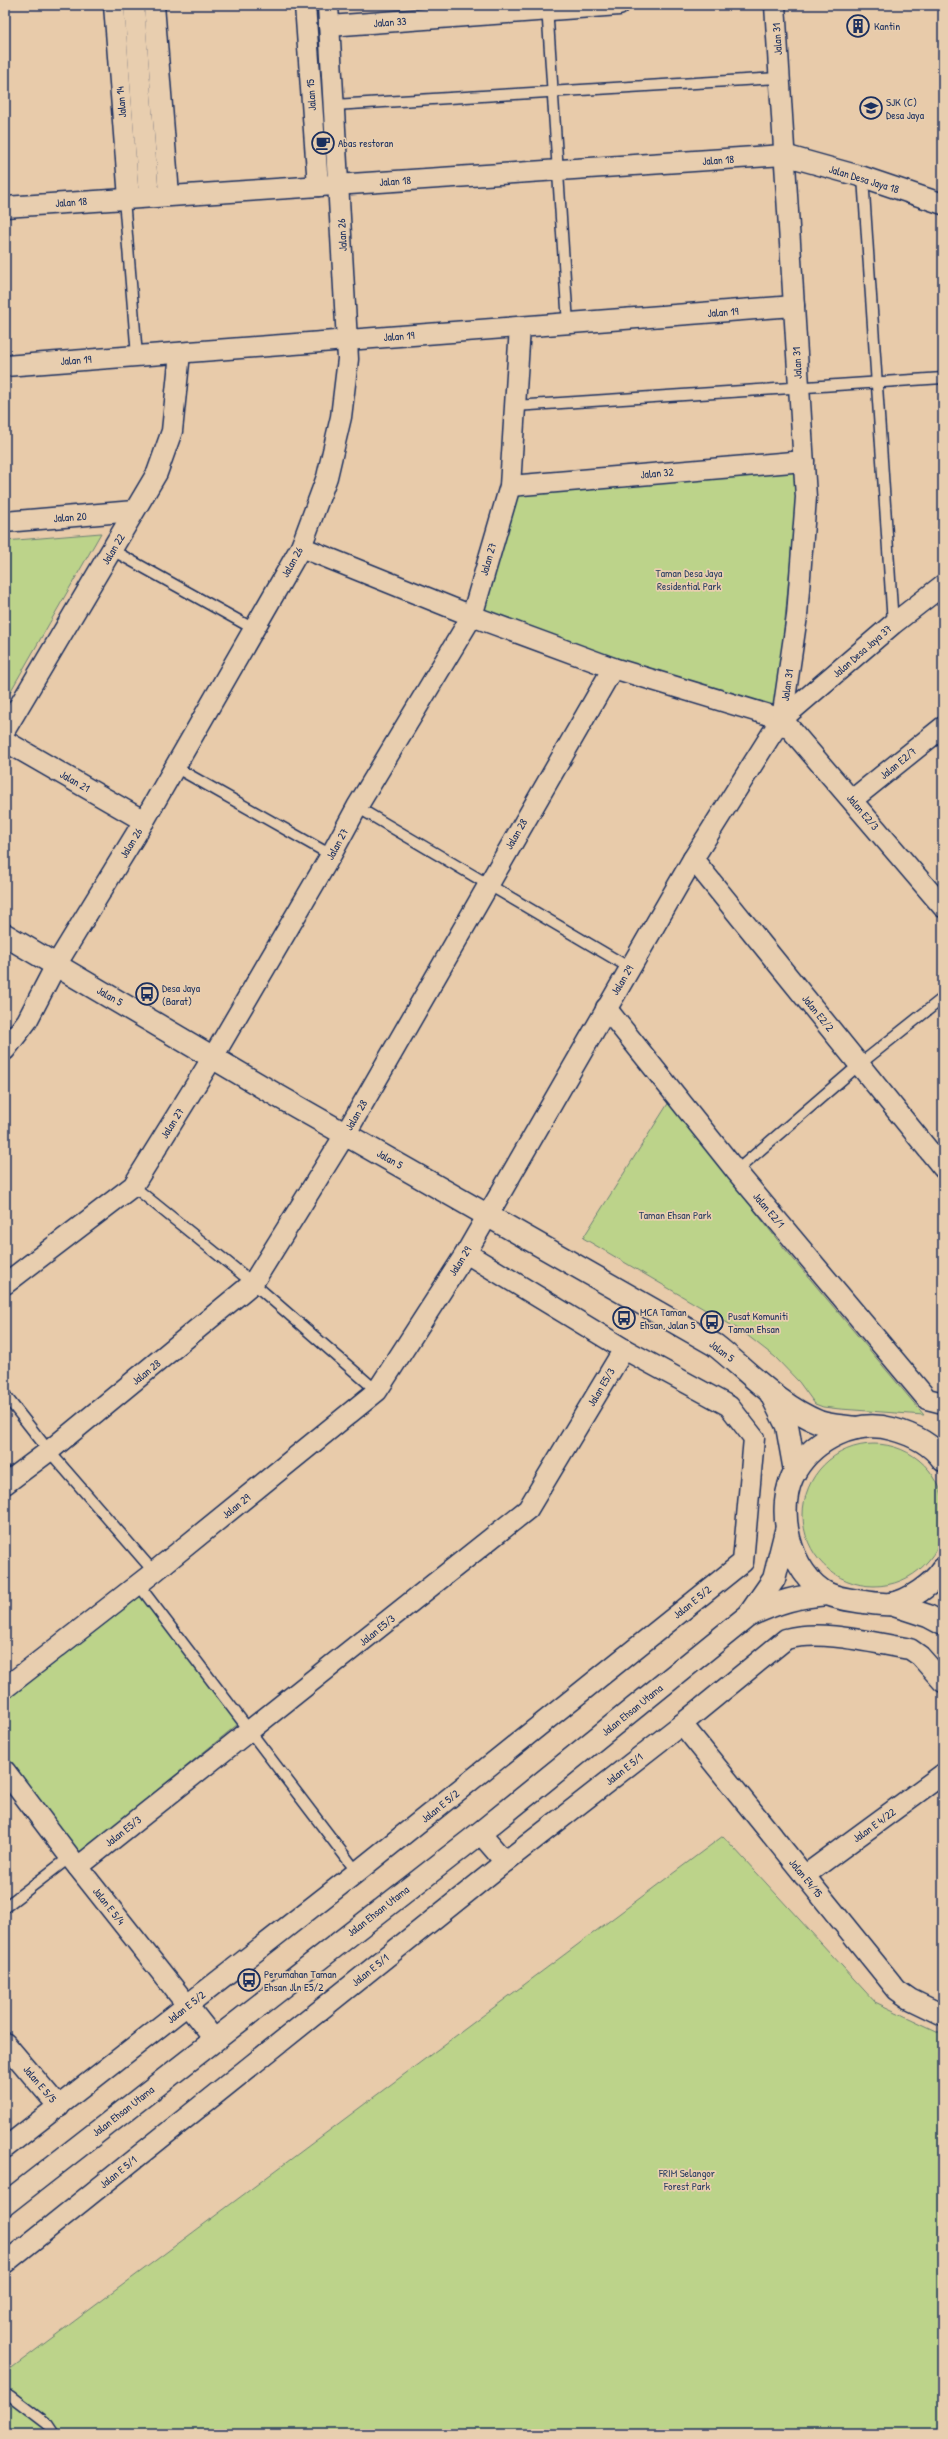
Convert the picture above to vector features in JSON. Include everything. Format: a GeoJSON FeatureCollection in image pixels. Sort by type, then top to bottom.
{"type":"FeatureCollection","features":[{"type":"Feature","properties":{"kind":"street","name":"Jalan 14"},"geometry":{"type":"LineString","coordinates":[[114,5],[127,198]]}},
{"type":"Feature","properties":{"kind":"street","name":"Jalan 14"},"geometry":{"type":"LineString","coordinates":[[134,5],[149,197]]}},
{"type":"Feature","properties":{"kind":"street"},"geometry":{"type":"LineString","coordinates":[[154,5],[168,196]]}},
{"type":"Feature","properties":{"kind":"street","name":"Jalan 15"},"geometry":{"type":"LineString","coordinates":[[305,5],[318,186]]}},
{"type":"Feature","properties":{"kind":"street","name":"Jalan 26"},"geometry":{"type":"LineString","coordinates":[[5,1050],[27,1021],[56,965],[144,821],[301,547],[327,477],[341,418],[347,382],[348,340],[328,5]]}},
{"type":"Feature","properties":{"kind":"street","name":"Jalan 33"},"geometry":{"type":"LineString","coordinates":[[329,26],[547,8],[619,5]]}},
{"type":"Feature","properties":{"kind":"street","name":"Jalan 31"},"geometry":{"type":"LineString","coordinates":[[775,5],[806,497],[805,532],[797,616],[782,719]]}},
{"type":"Feature","properties":{"kind":"street","name":"Jalan 18"},"geometry":{"type":"LineString","coordinates":[[5,207],[784,156]]}},
{"type":"Feature","properties":{"kind":"street","name":"Jalan Desa Jaya 18"},"geometry":{"type":"LineString","coordinates":[[784,156],[863,177],[943,204]]}},
{"type":"Feature","properties":{"kind":"street","name":"Jalan 19"},"geometry":{"type":"LineString","coordinates":[[5,366],[794,306]]}},
{"type":"Feature","properties":{"kind":"street","name":"Jalan 27"},"geometry":{"type":"LineString","coordinates":[[5,1284],[133,1186],[213,1057],[331,855],[357,807],[472,616],[510,486],[520,327]]}},
{"type":"Feature","properties":{"kind":"street","name":"Jalan 22"},"geometry":{"type":"LineString","coordinates":[[5,730],[157,473],[172,431],[180,353]]}},
{"type":"Feature","properties":{"kind":"street","name":"Jalan 32"},"geometry":{"type":"LineString","coordinates":[[510,486],[804,461]]}},
{"type":"Feature","properties":{"kind":"street","name":"Jalan 20"},"geometry":{"type":"LineString","coordinates":[[5,522],[134,512]]}},
{"type":"Feature","properties":{"kind":"street"},"geometry":{"type":"LineString","coordinates":[[301,547],[472,616],[613,668],[782,719]]}},
{"type":"Feature","properties":{"kind":"street","name":"Jalan Desa Jaya 37"},"geometry":{"type":"LineString","coordinates":[[782,719],[893,624],[943,585]]}},
{"type":"Feature","properties":{"kind":"street","name":"Jalan 28"},"geometry":{"type":"LineString","coordinates":[[5,1484],[49,1451],[253,1283],[346,1133],[488,883],[613,668]]}},
{"type":"Feature","properties":{"kind":"street","name":"Jalan E2/3"},"geometry":{"type":"LineString","coordinates":[[782,719],[943,907]]}},
{"type":"Feature","properties":{"kind":"street","name":"Jalan 29"},"geometry":{"type":"LineString","coordinates":[[5,1688],[154,1572],[377,1391],[466,1253],[693,859],[782,719]]}},
{"type":"Feature","properties":{"kind":"street","name":"Jalan E2/7"},"geometry":{"type":"LineString","coordinates":[[852,800],[943,727]]}},
{"type":"Feature","properties":{"kind":"street","name":"Jalan 21"},"geometry":{"type":"LineString","coordinates":[[5,741],[144,821]]}},
{"type":"Feature","properties":{"kind":"street","name":"Jalan E2/2"},"geometry":{"type":"LineString","coordinates":[[693,859],[943,1168]]}},
{"type":"Feature","properties":{"kind":"street","name":"Jalan 5"},"geometry":{"type":"LineString","coordinates":[[5,935],[213,1057],[715,1345],[769,1391],[807,1416],[821,1422],[856,1428]]}},
{"type":"Feature","properties":{"kind":"street","name":"Jalan E2/1"},"geometry":{"type":"LineString","coordinates":[[606,1008],[736,1171],[927,1399],[942,1403]]}},
{"type":"Feature","properties":{"kind":"street"},"geometry":{"type":"LineString","coordinates":[[466,1253],[624,1348]]}},
{"type":"Feature","properties":{"kind":"street","name":"Jalan E 5/2"},"geometry":{"type":"LineString","coordinates":[[5,2148],[357,1872],[743,1562],[754,1438],[729,1406],[624,1348]]}},
{"type":"Feature","properties":{"kind":"street","name":"Jalan E5/3"},"geometry":{"type":"LineString","coordinates":[[74,1862],[250,1730],[528,1510],[624,1348]]}},
{"type":"Feature","properties":{"kind":"street","name":"Jalan 5"},"geometry":{"type":"LineString","coordinates":[[769,1391],[787,1426],[795,1471]]}},
{"type":"Feature","properties":{"kind":"street"},"geometry":{"type":"LineString","coordinates":[[943,1435],[920,1438],[905,1432],[875,1426],[856,1428],[841,1433],[819,1445],[795,1471],[789,1489],[786,1511],[786,1531],[793,1553],[805,1574],[828,1594],[848,1599],[891,1604],[928,1616],[943,1624]]}},
{"type":"Feature","properties":{"kind":"street"},"geometry":{"type":"LineString","coordinates":[[905,1432],[925,1442],[943,1460]]}},
{"type":"Feature","properties":{"kind":"street","name":"Jalan Ehsan Utama"},"geometry":{"type":"LineString","coordinates":[[749,1615],[774,1579],[786,1531]]}},
{"type":"Feature","properties":{"kind":"street"},"geometry":{"type":"LineString","coordinates":[[891,1604],[907,1598],[922,1589],[943,1569]]}},
{"type":"Feature","properties":{"kind":"street","name":"Jalan Ehsan Utama"},"geometry":{"type":"LineString","coordinates":[[5,2204],[214,2039],[480,1833],[749,1615],[782,1601],[802,1596],[828,1594]]}},
{"type":"Feature","properties":{"kind":"street","name":"Jalan E 5/1"},"geometry":{"type":"LineString","coordinates":[[5,2263],[504,1862],[682,1724],[786,1639],[801,1635],[818,1635],[910,1649],[926,1661],[943,1682]]}},
{"type":"Feature","properties":{"kind":"street","name":"Jalan E4/15"},"geometry":{"type":"LineString","coordinates":[[682,1724],[897,1990],[910,1999],[943,2015]]}},
{"type":"Feature","properties":{"kind":"street","name":"Jalan E 5/4"},"geometry":{"type":"LineString","coordinates":[[5,1771],[74,1862],[214,2039]]}},
{"type":"Feature","properties":{"kind":"street","name":"Jalan E 4/22"},"geometry":{"type":"LineString","coordinates":[[804,1876],[943,1774]]}},
{"type":"Feature","properties":{"kind":"street"},"geometry":{"type":"LineString","coordinates":[[480,1833],[504,1862]]}},
{"type":"Feature","properties":{"kind":"street","name":"Jalan E 5/5"},"geometry":{"type":"LineString","coordinates":[[5,2043],[59,2107]]}},
{"type":"Feature","properties":{"kind":"lane"},"geometry":{"type":"LineString","coordinates":[[547,8],[568,324]]}},
{"type":"Feature","properties":{"kind":"lane"},"geometry":{"type":"LineString","coordinates":[[334,105],[779,78]]}},
{"type":"Feature","properties":{"kind":"lane"},"geometry":{"type":"LineString","coordinates":[[863,177],[893,624]]}},
{"type":"Feature","properties":{"kind":"lane"},"geometry":{"type":"LineString","coordinates":[[127,198],[137,356]]}},
{"type":"Feature","properties":{"kind":"lane"},"geometry":{"type":"LineString","coordinates":[[515,406],[943,378]]}},
{"type":"Feature","properties":{"kind":"lane"},"geometry":{"type":"LineString","coordinates":[[112,550],[254,629]]}},
{"type":"Feature","properties":{"kind":"lane"},"geometry":{"type":"LineString","coordinates":[[175,768],[331,855]]}},
{"type":"Feature","properties":{"kind":"lane"},"geometry":{"type":"LineString","coordinates":[[357,807],[630,968]]}},
{"type":"Feature","properties":{"kind":"lane"},"geometry":{"type":"LineString","coordinates":[[736,1171],[860,1064],[943,998]]}},
{"type":"Feature","properties":{"kind":"lane"},"geometry":{"type":"LineString","coordinates":[[133,1186],[253,1283],[377,1391]]}},
{"type":"Feature","properties":{"kind":"lane"},"geometry":{"type":"LineString","coordinates":[[5,1395],[49,1451],[154,1572]]}},
{"type":"Feature","properties":{"kind":"lane"},"geometry":{"type":"LineString","coordinates":[[138,1584],[357,1872]]}},
{"type":"Feature","properties":{"kind":"lane"},"geometry":{"type":"LineString","coordinates":[[5,1907],[74,1862]]}},
{"type":"Feature","properties":{"kind":"lane"},"geometry":{"type":"LineString","coordinates":[[11,2396],[49,2425],[55,2434]]}},
{"type":"Feature","properties":{"kind":"green space","name":"Taman Desa Jaya Residential Park"},"geometry":{"type":"Polygon","coordinates":[[[799,472],[776,714],[480,613],[518,494],[799,472]]]}},
{"type":"Feature","properties":{"kind":"green space"},"geometry":{"type":"Polygon","coordinates":[[[101,533],[5,701],[5,541],[101,533]]]}},
{"type":"Feature","properties":{"kind":"green space","name":"Taman Ehsan Park"},"geometry":{"type":"Polygon","coordinates":[[[669,1102],[780,1243],[924,1415],[840,1409],[823,1407],[815,1404],[799,1382],[775,1357],[743,1332],[583,1238],[669,1102]]]}},
{"type":"Feature","properties":{"kind":"green space"},"geometry":{"type":"Polygon","coordinates":[[[874,1444],[895,1447],[919,1460],[929,1470],[942,1494],[945,1515],[942,1536],[929,1560],[919,1570],[895,1583],[874,1586],[853,1583],[829,1570],[819,1560],[806,1536],[803,1515],[806,1494],[819,1470],[829,1460],[853,1447],[874,1444]]]}},
{"type":"Feature","properties":{"kind":"green space"},"geometry":{"type":"Polygon","coordinates":[[[139,1594],[238,1724],[78,1855],[5,1761],[5,1699],[139,1594]]]}},
{"type":"Feature","properties":{"kind":"green space","name":"FRIM Selangor Forest Park"},"geometry":{"type":"Polygon","coordinates":[[[723,1836],[875,2002],[943,2034],[943,2434],[5,2434],[5,2373],[723,1836]]]}},
{"type":"Feature","properties":{"kind":"place","name":"Kantin"},"geometry":{"type":"Point","coordinates":[858,26]}},
{"type":"Feature","properties":{"kind":"place","name":"SJK (C) Desa Jaya"},"geometry":{"type":"Point","coordinates":[871,108]}},
{"type":"Feature","properties":{"kind":"place","name":"Abas restoran"},"geometry":{"type":"Point","coordinates":[323,143]}},
{"type":"Feature","properties":{"kind":"place","name":"Desa Jaya (Barat)"},"geometry":{"type":"Point","coordinates":[147,994]}},
{"type":"Feature","properties":{"kind":"place","name":"MCA Taman Ehsan, Jalan 5"},"geometry":{"type":"Point","coordinates":[624,1318]}},
{"type":"Feature","properties":{"kind":"place","name":"Pusat Komuniti Taman Ehsan"},"geometry":{"type":"Point","coordinates":[712,1322]}},
{"type":"Feature","properties":{"kind":"place","name":"Perumahan Taman Ehsan Jln E5/2"},"geometry":{"type":"Point","coordinates":[249,1980]}}]}
